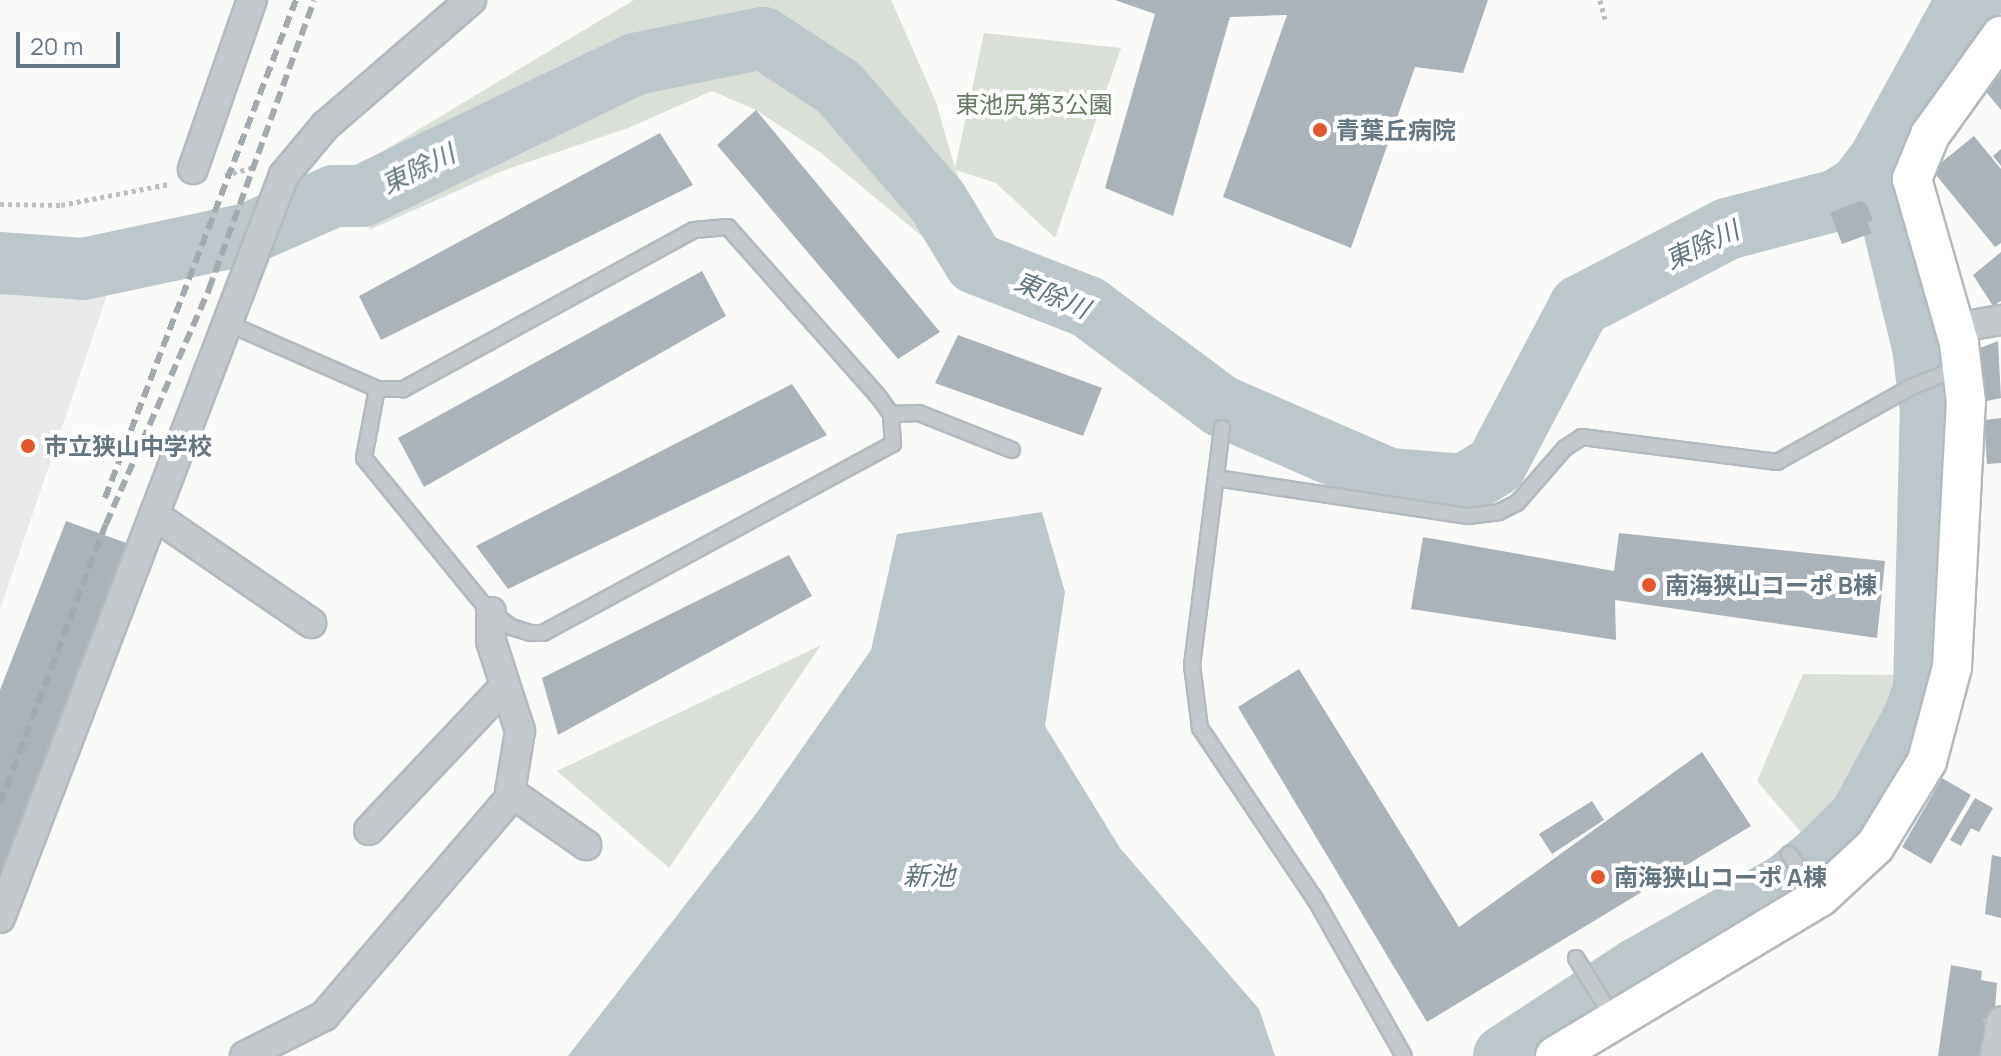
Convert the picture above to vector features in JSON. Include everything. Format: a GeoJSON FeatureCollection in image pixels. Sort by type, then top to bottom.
{"type":"FeatureCollection","features":[{"type":"Feature","properties":{"kind":"street"},"geometry":{"type":"LineString","coordinates":[[196,176],[252,0]]}},
{"type":"Feature","properties":{"kind":"street"},"geometry":{"type":"LineString","coordinates":[[0,918],[277,193],[299,151],[471,0]]}},
{"type":"Feature","properties":{"kind":"street"},"geometry":{"type":"LineString","coordinates":[[1555,1056],[1612,1015],[1857,866],[1892,824],[1937,736],[1954,651],[1966,426],[1955,328],[1912,179],[1930,135],[2001,36]]}},
{"type":"Feature","properties":{"kind":"street"},"geometry":{"type":"LineString","coordinates":[[1955,328],[2001,320]]}},
{"type":"Feature","properties":{"kind":"street"},"geometry":{"type":"LineString","coordinates":[[154,515],[311,623]]}},
{"type":"Feature","properties":{"kind":"street"},"geometry":{"type":"LineString","coordinates":[[245,1056],[324,1016],[513,795],[520,731],[491,641],[491,612]]}},
{"type":"Feature","properties":{"kind":"street"},"geometry":{"type":"LineString","coordinates":[[369,830],[505,686]]}},
{"type":"Feature","properties":{"kind":"street"},"geometry":{"type":"LineString","coordinates":[[513,795],[586,845]]}},
{"type":"Feature","properties":{"kind":"street"},"geometry":{"type":"LineString","coordinates":[[1995,1056],[2001,1022]]}},
{"type":"Feature","properties":{"kind":"lane"},"geometry":{"type":"LineString","coordinates":[[227,323],[377,389],[403,389],[694,230],[728,227],[891,414],[893,444],[543,633],[511,627],[491,612],[364,458],[377,389]]}},
{"type":"Feature","properties":{"kind":"lane"},"geometry":{"type":"LineString","coordinates":[[1216,478],[1468,516],[1499,512],[1517,503],[1565,448],[1582,437],[1777,462],[1911,387],[1959,368]]}},
{"type":"Feature","properties":{"kind":"lane"},"geometry":{"type":"LineString","coordinates":[[891,414],[919,413],[1012,450]]}},
{"type":"Feature","properties":{"kind":"lane"},"geometry":{"type":"LineString","coordinates":[[1222,428],[1192,665],[1200,728],[1331,924],[1404,1056]]}},
{"type":"Feature","properties":{"kind":"lane"},"geometry":{"type":"LineString","coordinates":[[1789,854],[1816,891]]}},
{"type":"Feature","properties":{"kind":"lane"},"geometry":{"type":"LineString","coordinates":[[1576,958],[1612,1015]]}},
{"type":"Feature","properties":{"kind":"path"},"geometry":{"type":"LineString","coordinates":[[1600,0],[1605,19]]}},
{"type":"Feature","properties":{"kind":"path"},"geometry":{"type":"LineString","coordinates":[[0,204],[61,205],[257,166],[273,154],[299,151]]}},
{"type":"Feature","properties":{"kind":"shaded area","name":"市立狭山中学校"},"geometry":{"type":"Polygon","coordinates":[[[0,283],[111,283],[0,610],[0,283]]]}},
{"type":"Feature","properties":{"kind":"green space","name":"東池尻第3公園"},"geometry":{"type":"Polygon","coordinates":[[[634,0],[891,0],[936,102],[955,168],[984,33],[1121,48],[1055,238],[996,183],[956,170],[970,213],[923,237],[821,153],[756,110],[712,91],[628,128],[502,171],[369,230],[383,151],[634,0]]]}},
{"type":"Feature","properties":{"kind":"green space"},"geometry":{"type":"Polygon","coordinates":[[[821,645],[669,868],[557,771],[821,645]]]}},
{"type":"Feature","properties":{"kind":"green space"},"geometry":{"type":"Polygon","coordinates":[[[1803,674],[1898,675],[1893,723],[1851,801],[1810,843],[1757,781],[1803,674]]]}},
{"type":"Feature","properties":{"kind":"water","name":"新池"},"geometry":{"type":"Polygon","coordinates":[[[1042,512],[1065,592],[1045,726],[1120,848],[1259,1009],[1275,1056],[568,1056],[758,811],[871,650],[897,534],[1042,512]]]}},
{"type":"Feature","properties":{"kind":"building","name":"青葉丘病院"},"geometry":{"type":"Polygon","coordinates":[[[1115,0],[1488,0],[1463,73],[1415,67],[1351,248],[1223,197],[1287,15],[1230,17],[1173,216],[1105,188],[1155,14],[1115,0]]]}},
{"type":"Feature","properties":{"kind":"building"},"geometry":{"type":"Polygon","coordinates":[[[2001,73],[2001,110],[1983,88],[2001,73]]]}},
{"type":"Feature","properties":{"kind":"building"},"geometry":{"type":"Polygon","coordinates":[[[756,110],[940,332],[898,359],[717,145],[756,110]]]}},
{"type":"Feature","properties":{"kind":"building"},"geometry":{"type":"Polygon","coordinates":[[[660,133],[693,185],[381,340],[359,296],[660,133]]]}},
{"type":"Feature","properties":{"kind":"building"},"geometry":{"type":"Polygon","coordinates":[[[1974,136],[2001,169],[2001,243],[1995,247],[1932,170],[1974,136]]]}},
{"type":"Feature","properties":{"kind":"building"},"geometry":{"type":"Polygon","coordinates":[[[2001,149],[2001,166],[1993,156],[2001,149]]]}},
{"type":"Feature","properties":{"kind":"building"},"geometry":{"type":"Polygon","coordinates":[[[1859,201],[1866,203],[1873,220],[1867,222],[1872,233],[1842,244],[1830,213],[1859,201]]]}},
{"type":"Feature","properties":{"kind":"building"},"geometry":{"type":"Polygon","coordinates":[[[2001,252],[2001,301],[1993,306],[1973,275],[2001,252]]]}},
{"type":"Feature","properties":{"kind":"building"},"geometry":{"type":"Polygon","coordinates":[[[702,271],[726,316],[424,487],[398,438],[702,271]]]}},
{"type":"Feature","properties":{"kind":"building"},"geometry":{"type":"Polygon","coordinates":[[[958,335],[1102,388],[1083,436],[935,383],[958,335]]]}},
{"type":"Feature","properties":{"kind":"building"},"geometry":{"type":"Polygon","coordinates":[[[1998,341],[2001,398],[1987,401],[1977,349],[1998,341]]]}},
{"type":"Feature","properties":{"kind":"building"},"geometry":{"type":"Polygon","coordinates":[[[792,384],[827,435],[508,589],[476,546],[792,384]]]}},
{"type":"Feature","properties":{"kind":"building"},"geometry":{"type":"Polygon","coordinates":[[[2001,418],[2001,463],[1987,464],[1984,420],[2001,418]]]}},
{"type":"Feature","properties":{"kind":"building"},"geometry":{"type":"Polygon","coordinates":[[[66,521],[129,544],[0,892],[0,690],[66,521]]]}},
{"type":"Feature","properties":{"kind":"building","name":"南海狭山コーポ B棟"},"geometry":{"type":"Polygon","coordinates":[[[1619,533],[1885,561],[1877,638],[1615,600],[1616,640],[1411,609],[1423,537],[1614,571],[1619,533]]]}},
{"type":"Feature","properties":{"kind":"building"},"geometry":{"type":"Polygon","coordinates":[[[789,555],[812,596],[558,735],[542,678],[789,555]]]}},
{"type":"Feature","properties":{"kind":"building","name":"南海狭山コーポ A棟"},"geometry":{"type":"Polygon","coordinates":[[[1299,669],[1459,927],[1702,752],[1751,826],[1427,1022],[1238,707],[1299,669]]]}},
{"type":"Feature","properties":{"kind":"building"},"geometry":{"type":"Polygon","coordinates":[[[1942,778],[1971,795],[1931,864],[1902,847],[1942,778]]]}},
{"type":"Feature","properties":{"kind":"building"},"geometry":{"type":"Polygon","coordinates":[[[1975,798],[1993,808],[1979,832],[1971,828],[1961,846],[1950,840],[1975,798]]]}},
{"type":"Feature","properties":{"kind":"building"},"geometry":{"type":"Polygon","coordinates":[[[1592,801],[1604,820],[1552,854],[1539,834],[1592,801]]]}},
{"type":"Feature","properties":{"kind":"building"},"geometry":{"type":"Polygon","coordinates":[[[1992,855],[2001,857],[2001,918],[1985,914],[1992,855]]]}},
{"type":"Feature","properties":{"kind":"building"},"geometry":{"type":"Polygon","coordinates":[[[1951,965],[1982,971],[1981,980],[1997,983],[1994,1022],[1983,1020],[1987,1025],[1982,1056],[1938,1056],[1951,965]]]}},
{"type":"Feature","properties":{"kind":"waterway","name":"東除川"},"geometry":{"type":"LineString","coordinates":[[0,263],[83,269],[248,234],[334,196],[362,196],[635,64],[763,38],[839,88],[938,202],[975,263],[1088,307],[1221,406],[1389,479],[1464,485],[1496,465],[1580,306],[1727,229],[1837,200],[1859,186],[1878,162],[1960,13],[1973,0]]}},
{"type":"Feature","properties":{"kind":"waterway"},"geometry":{"type":"LineString","coordinates":[[1504,1056],[1637,969],[1787,884],[1821,856],[1860,817],[1914,717],[1924,690],[1931,411],[1923,347],[1878,162]]}},
{"type":"Feature","properties":{"kind":"railway"},"geometry":{"type":"LineString","coordinates":[[105,498],[296,0]]}},
{"type":"Feature","properties":{"kind":"railway"},"geometry":{"type":"LineString","coordinates":[[0,804],[106,524],[209,289],[314,0]]}},
{"type":"Feature","properties":{"kind":"place","name":"青葉丘病院"},"geometry":{"type":"Point","coordinates":[1320,130]}},
{"type":"Feature","properties":{"kind":"place","name":"市立狭山中学校"},"geometry":{"type":"Point","coordinates":[28,446]}},
{"type":"Feature","properties":{"kind":"place","name":"南海狭山コーポ B棟"},"geometry":{"type":"Point","coordinates":[1649,585]}},
{"type":"Feature","properties":{"kind":"place","name":"南海狭山コーポ A棟"},"geometry":{"type":"Point","coordinates":[1598,877]}}]}
